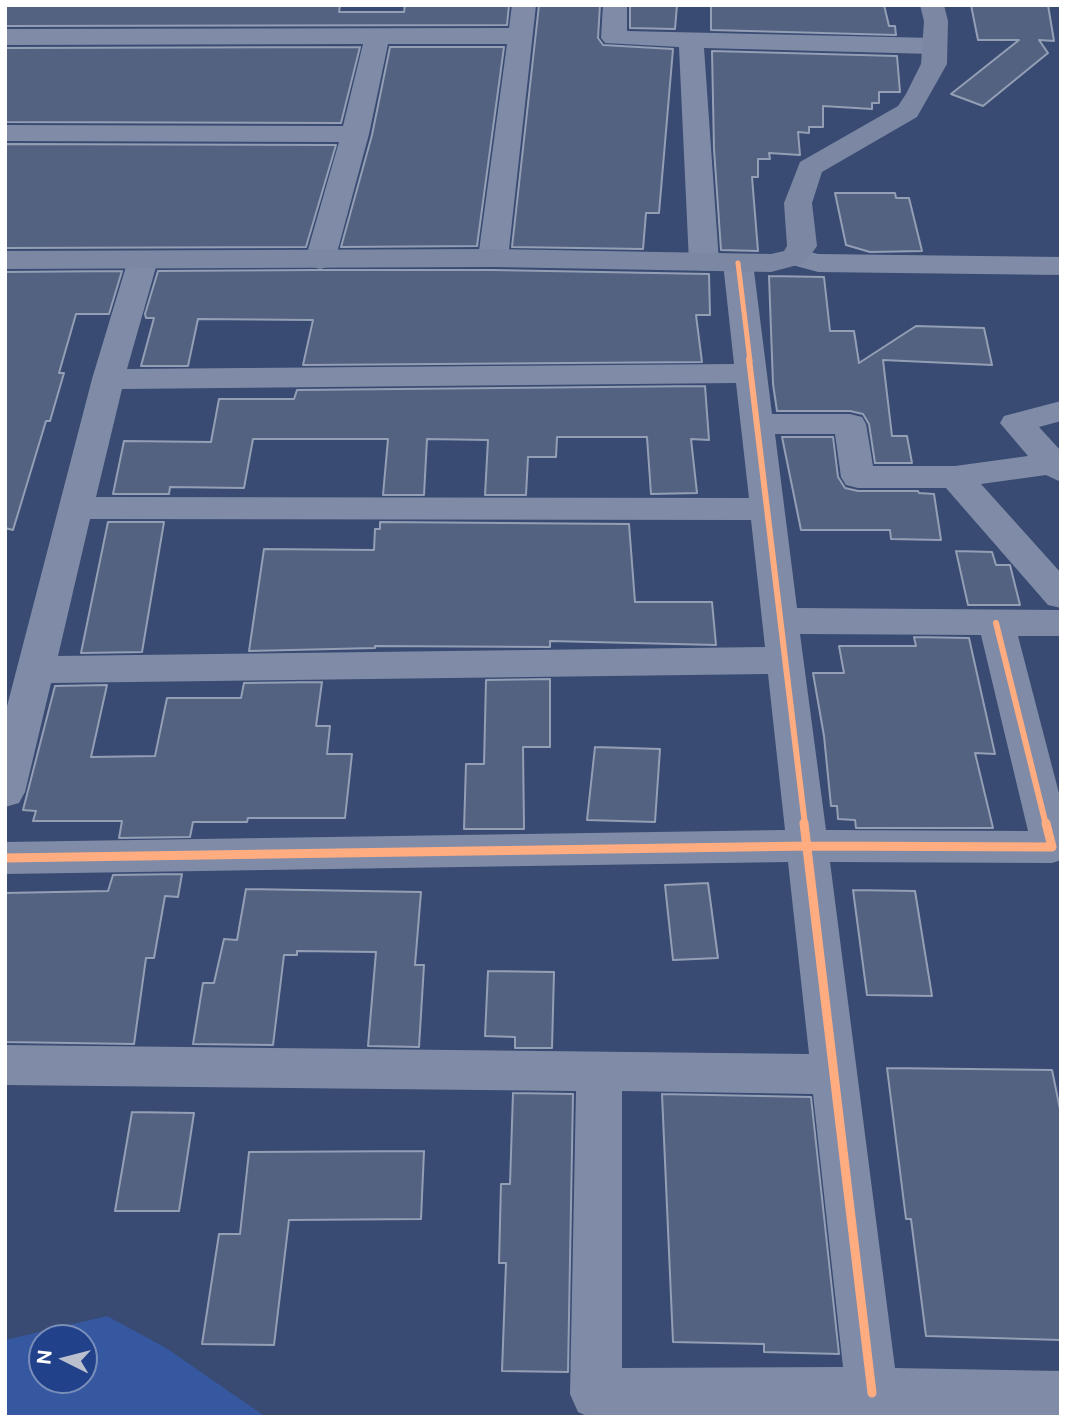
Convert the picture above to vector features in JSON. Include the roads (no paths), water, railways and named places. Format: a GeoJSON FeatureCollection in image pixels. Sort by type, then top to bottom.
{"type":"FeatureCollection","features":[{"type":"Feature","properties":{"kind":"street"},"geometry":{"type":"LineString","coordinates":[[493,258],[524,5]]}},
{"type":"Feature","properties":{"kind":"street"},"geometry":{"type":"LineString","coordinates":[[615,5],[614,38],[933,46]]}},
{"type":"Feature","properties":{"kind":"street"},"geometry":{"type":"LineString","coordinates":[[795,257],[802,246],[798,203],[810,168],[908,111],[934,64],[936,21],[932,5]]}},
{"type":"Feature","properties":{"kind":"street"},"geometry":{"type":"LineString","coordinates":[[5,37],[88,27],[385,29],[520,36]]}},
{"type":"Feature","properties":{"kind":"street"},"geometry":{"type":"LineString","coordinates":[[320,260],[385,29]]}},
{"type":"Feature","properties":{"kind":"street"},"geometry":{"type":"LineString","coordinates":[[691,40],[721,263],[752,373],[872,1393]]}},
{"type":"Feature","properties":{"kind":"street"},"geometry":{"type":"LineString","coordinates":[[5,133],[355,134]]}},
{"type":"Feature","properties":{"kind":"street"},"geometry":{"type":"LineString","coordinates":[[5,260],[493,258],[771,263],[795,257],[818,263],[1061,266]]}},
{"type":"Feature","properties":{"kind":"street"},"geometry":{"type":"LineString","coordinates":[[5,792],[23,689],[76,508],[108,379],[143,260]]}},
{"type":"Feature","properties":{"kind":"street"},"geometry":{"type":"LineString","coordinates":[[108,379],[752,373]]}},
{"type":"Feature","properties":{"kind":"street"},"geometry":{"type":"LineString","coordinates":[[1057,467],[1016,423],[1061,411]]}},
{"type":"Feature","properties":{"kind":"street"},"geometry":{"type":"LineString","coordinates":[[758,424],[850,424],[858,477],[955,477],[1057,467]]}},
{"type":"Feature","properties":{"kind":"street"},"geometry":{"type":"LineString","coordinates":[[955,477],[1061,596]]}},
{"type":"Feature","properties":{"kind":"street"},"geometry":{"type":"LineString","coordinates":[[76,508],[768,509]]}},
{"type":"Feature","properties":{"kind":"street"},"geometry":{"type":"LineString","coordinates":[[782,621],[1061,623]]}},
{"type":"Feature","properties":{"kind":"street"},"geometry":{"type":"LineString","coordinates":[[5,858],[809,846],[1052,847],[996,623]]}},
{"type":"Feature","properties":{"kind":"street"},"geometry":{"type":"LineString","coordinates":[[23,689],[786,660]]}},
{"type":"Feature","properties":{"kind":"street"},"geometry":{"type":"LineString","coordinates":[[5,1065],[836,1074]]}},
{"type":"Feature","properties":{"kind":"street"},"geometry":{"type":"LineString","coordinates":[[599,1071],[596,1394],[872,1393],[1061,1397]]}}]}
